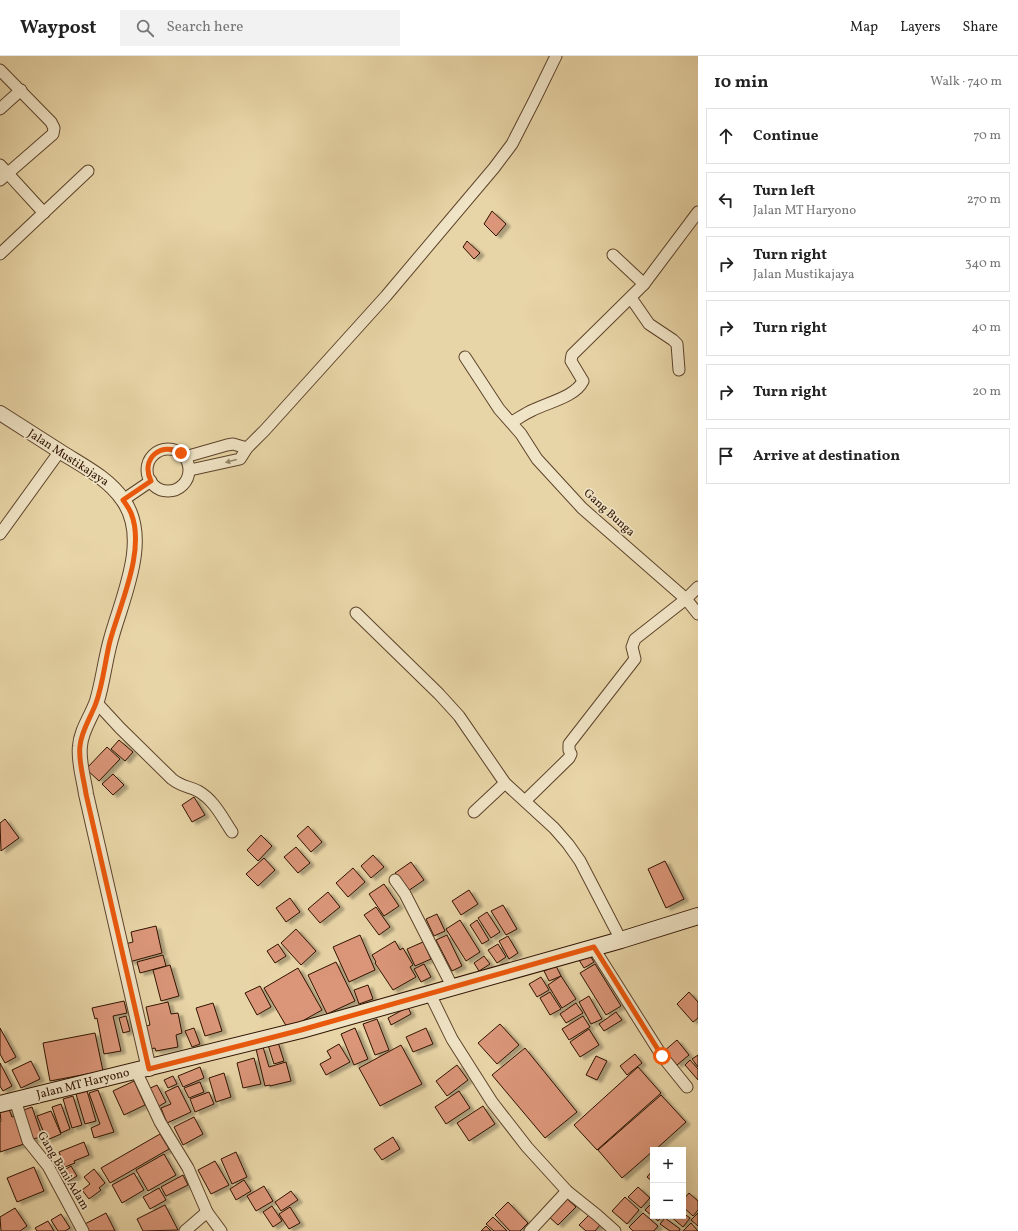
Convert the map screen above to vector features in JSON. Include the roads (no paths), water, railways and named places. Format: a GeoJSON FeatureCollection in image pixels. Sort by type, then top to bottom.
{"type":"FeatureCollection","features":[{"type":"Feature","properties":{"kind":"main road","name":"Jalan MT Haryono"},"geometry":{"type":"LineString","coordinates":[[8,1102],[301,1030],[621,940],[698,916]]}},
{"type":"Feature","properties":{"kind":"street"},"geometry":{"type":"LineString","coordinates":[[190,470],[240,459],[247,448],[386,296],[494,168],[512,144],[556,56]]}},
{"type":"Feature","properties":{"kind":"street"},"geometry":{"type":"LineString","coordinates":[[0,70],[51,122],[54,128],[53,134],[4,176]]}},
{"type":"Feature","properties":{"kind":"street"},"geometry":{"type":"LineString","coordinates":[[0,109],[20,90]]}},
{"type":"Feature","properties":{"kind":"street"},"geometry":{"type":"LineString","coordinates":[[0,165],[4,176],[44,213]]}},
{"type":"Feature","properties":{"kind":"street"},"geometry":{"type":"LineString","coordinates":[[0,254],[88,171]]}},
{"type":"Feature","properties":{"kind":"street"},"geometry":{"type":"LineString","coordinates":[[512,422],[533,410],[574,392],[580,387],[583,381],[571,361],[571,357],[644,284],[698,212]]}},
{"type":"Feature","properties":{"kind":"street"},"geometry":{"type":"LineString","coordinates":[[613,255],[644,284]]}},
{"type":"Feature","properties":{"kind":"street"},"geometry":{"type":"LineString","coordinates":[[630,298],[649,324],[677,344],[679,370]]}},
{"type":"Feature","properties":{"kind":"street","name":"Gang Bunga"},"geometry":{"type":"LineString","coordinates":[[465,357],[499,409],[512,422],[537,459],[582,508],[686,599],[698,614]]}},
{"type":"Feature","properties":{"kind":"street","name":"Jalan Mustikajaya"},"geometry":{"type":"LineString","coordinates":[[0,413],[90,470],[110,485],[123,500],[131,513],[134,529],[135,552],[96,702],[84,730],[80,745],[80,757],[143,1070]]}},
{"type":"Feature","properties":{"kind":"street"},"geometry":{"type":"LineString","coordinates":[[185,457],[233,444],[247,448]]}},
{"type":"Feature","properties":{"kind":"street"},"geometry":{"type":"LineString","coordinates":[[172,449],[177,450],[185,457],[190,470],[185,483],[174,490],[168,491],[155,486],[148,476],[148,466],[150,460],[156,452],[172,449]]}},
{"type":"Feature","properties":{"kind":"street"},"geometry":{"type":"LineString","coordinates":[[0,534],[60,451]]}},
{"type":"Feature","properties":{"kind":"street"},"geometry":{"type":"LineString","coordinates":[[123,500],[151,481]]}},
{"type":"Feature","properties":{"kind":"street"},"geometry":{"type":"LineString","coordinates":[[525,801],[569,758],[571,754],[569,744],[635,659],[632,647],[635,639],[686,599],[698,587]]}},
{"type":"Feature","properties":{"kind":"street"},"geometry":{"type":"LineString","coordinates":[[356,614],[439,694],[459,716],[505,783],[554,828],[568,844],[580,861],[621,940]]}},
{"type":"Feature","properties":{"kind":"street"},"geometry":{"type":"LineString","coordinates":[[96,702],[172,779],[180,785],[203,794],[214,805],[232,832]]}},
{"type":"Feature","properties":{"kind":"street"},"geometry":{"type":"LineString","coordinates":[[474,812],[505,783]]}},
{"type":"Feature","properties":{"kind":"street"},"geometry":{"type":"LineString","coordinates":[[395,880],[405,894],[453,988]]}},
{"type":"Feature","properties":{"kind":"street"},"geometry":{"type":"LineString","coordinates":[[594,947],[662,1056],[687,1087]]}},
{"type":"Feature","properties":{"kind":"street"},"geometry":{"type":"LineString","coordinates":[[430,994],[452,1039],[492,1102],[527,1147],[567,1191],[615,1231]]}},
{"type":"Feature","properties":{"kind":"street"},"geometry":{"type":"LineString","coordinates":[[143,1070],[160,1122],[188,1168],[207,1212],[221,1231]]}},
{"type":"Feature","properties":{"kind":"street","name":"Gang Bani Adam"},"geometry":{"type":"LineString","coordinates":[[8,1102],[28,1141],[48,1166],[83,1231]]}},
{"type":"Feature","properties":{"kind":"street"},"geometry":{"type":"LineString","coordinates":[[530,1231],[567,1191]]}},
{"type":"Feature","properties":{"kind":"street"},"geometry":{"type":"LineString","coordinates":[[185,1231],[207,1212]]}}]}
